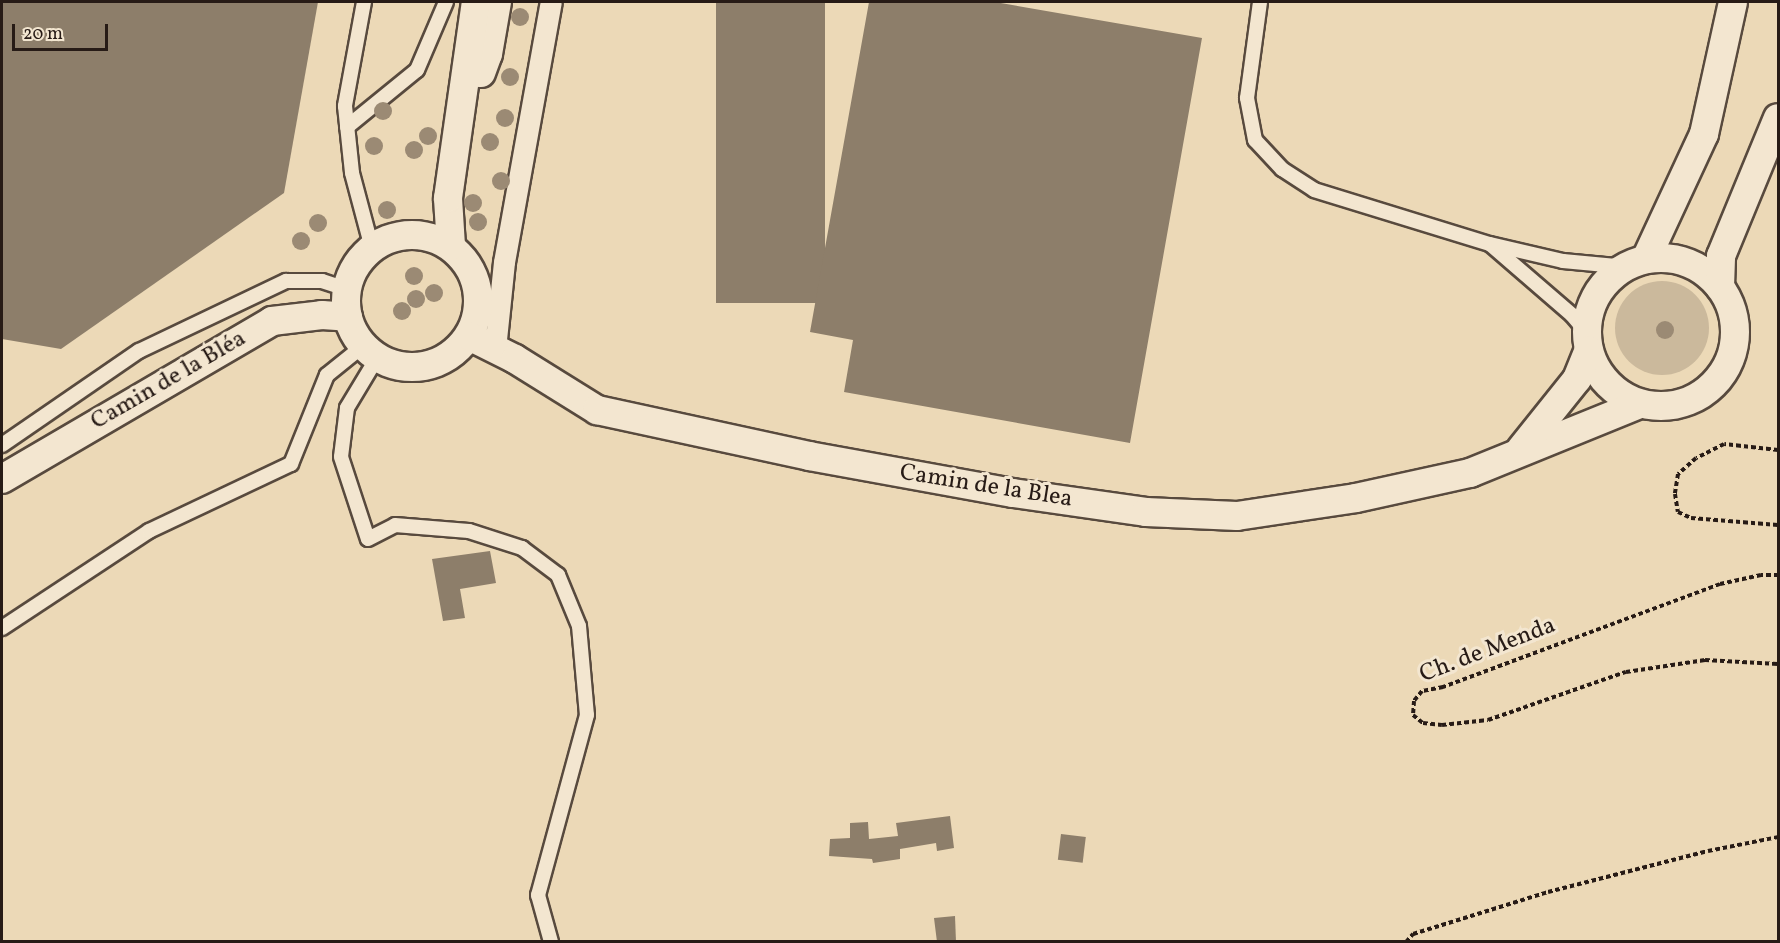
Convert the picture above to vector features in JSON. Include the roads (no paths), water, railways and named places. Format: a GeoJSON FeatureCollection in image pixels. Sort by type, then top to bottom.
{"type":"FeatureCollection","features":[{"type":"Feature","properties":{"kind":"street"},"geometry":{"type":"LineString","coordinates":[[451,246],[448,198],[476,2]]}},
{"type":"Feature","properties":{"kind":"street"},"geometry":{"type":"LineString","coordinates":[[455,149],[488,54],[497,2]]}},
{"type":"Feature","properties":{"kind":"street"},"geometry":{"type":"LineString","coordinates":[[495,349],[504,262],[551,2]]}},
{"type":"Feature","properties":{"kind":"street"},"geometry":{"type":"LineString","coordinates":[[1637,263],[1704,134],[1733,2]]}},
{"type":"Feature","properties":{"kind":"street"},"geometry":{"type":"LineString","coordinates":[[1720,287],[1721,256],[1779,118]]}},
{"type":"Feature","properties":{"kind":"street"},"geometry":{"type":"LineString","coordinates":[[411,234],[432,237],[451,246],[463,257],[478,287],[476,320],[469,336],[459,349],[428,366],[410,368],[393,365],[370,352],[353,333],[348,317],[347,289],[358,262],[372,248],[390,238],[411,234]]}},
{"type":"Feature","properties":{"kind":"street"},"geometry":{"type":"LineString","coordinates":[[1520,451],[1577,379],[1588,342],[1589,313],[1597,294],[1610,278],[1637,263],[1671,259],[1695,266],[1720,287],[1731,307],[1735,330],[1732,353],[1722,374],[1707,391],[1686,402],[1664,407],[1640,404],[1623,396],[1607,384],[1596,368],[1588,342]]}},
{"type":"Feature","properties":{"kind":"street","name":"Camin de la Bléa"},"geometry":{"type":"LineString","coordinates":[[2,479],[272,321],[322,315],[348,317]]}},
{"type":"Feature","properties":{"kind":"street","name":"Camin de la Blea"},"geometry":{"type":"LineString","coordinates":[[469,336],[597,410],[820,458],[1013,493],[1146,512],[1237,516],[1356,498],[1470,473],[1640,404]]}},
{"type":"Feature","properties":{"kind":"lane"},"geometry":{"type":"LineString","coordinates":[[364,2],[345,106],[352,173],[372,248]]}},
{"type":"Feature","properties":{"kind":"lane"},"geometry":{"type":"LineString","coordinates":[[347,127],[417,70],[446,2]]}},
{"type":"Feature","properties":{"kind":"lane"},"geometry":{"type":"LineString","coordinates":[[1260,2],[1252,46],[1247,98],[1255,140],[1281,169],[1314,190],[1490,244],[1563,261],[1637,263]]}},
{"type":"Feature","properties":{"kind":"lane"},"geometry":{"type":"LineString","coordinates":[[1490,244],[1572,315],[1588,342]]}},
{"type":"Feature","properties":{"kind":"lane"},"geometry":{"type":"LineString","coordinates":[[2,445],[139,351],[286,281],[322,281],[347,289]]}},
{"type":"Feature","properties":{"kind":"lane"},"geometry":{"type":"LineString","coordinates":[[2,628],[149,531],[291,464],[327,375],[370,352]]}},
{"type":"Feature","properties":{"kind":"lane"},"geometry":{"type":"LineString","coordinates":[[370,352],[347,408],[341,458],[368,539],[395,525],[468,531],[522,548],[558,575],[579,626],[586,715],[538,896],[551,942]]}}]}
